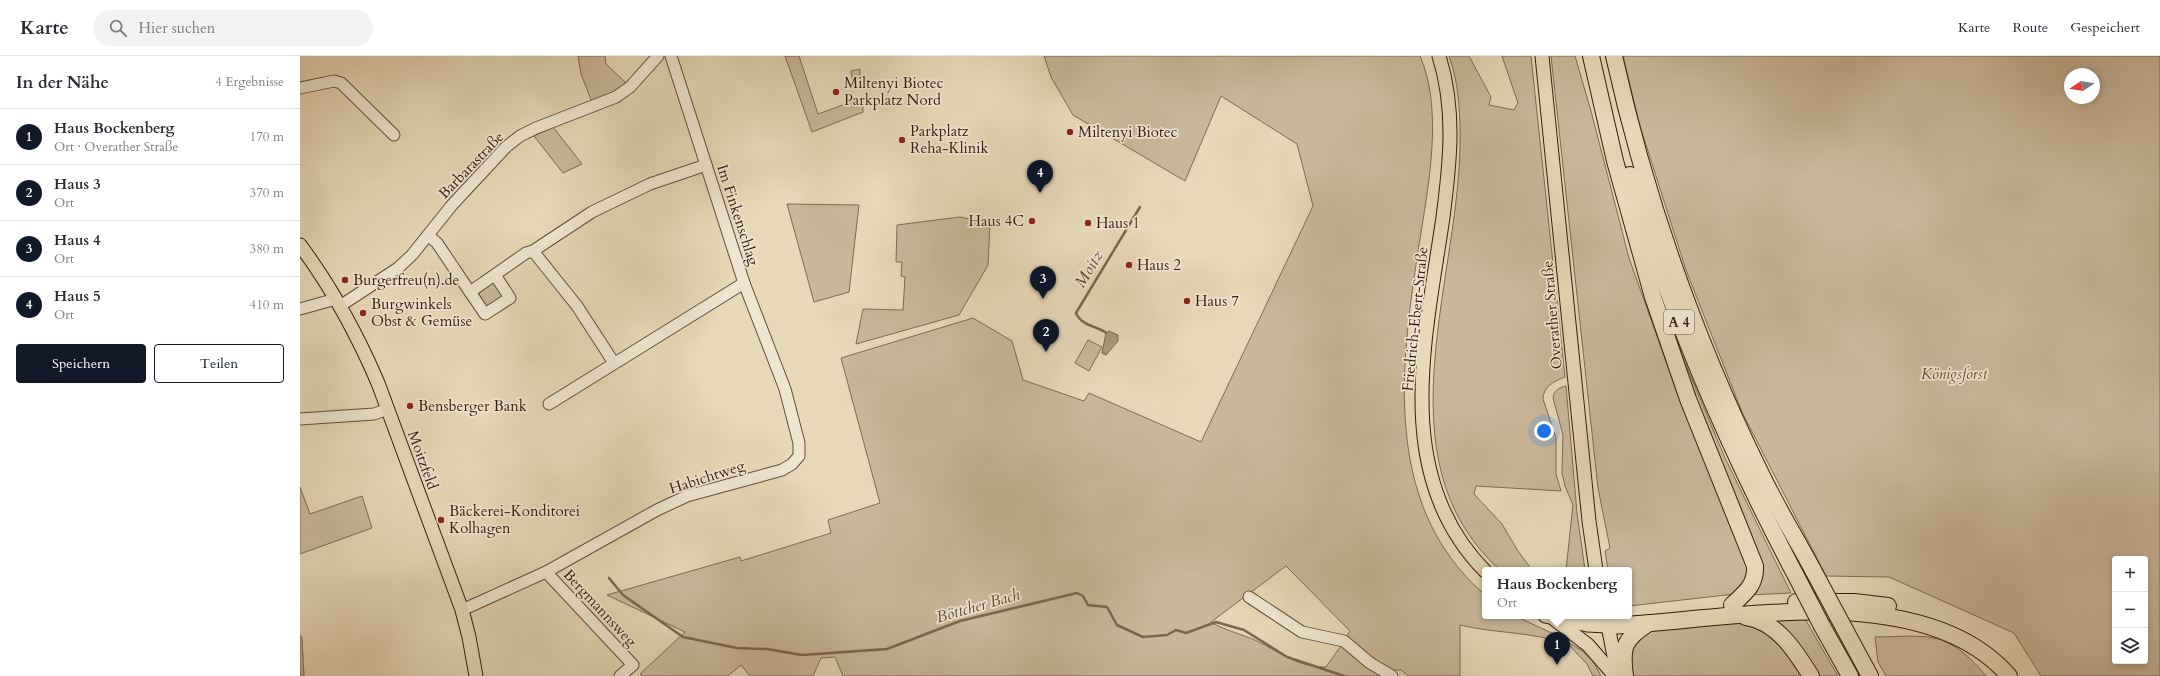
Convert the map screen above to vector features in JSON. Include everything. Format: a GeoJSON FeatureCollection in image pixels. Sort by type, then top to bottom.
{"type":"FeatureCollection","features":[{"type":"Feature","properties":{"kind":"highway"},"geometry":{"type":"LineString","coordinates":[[1591,56],[1615,161],[1653,297],[1688,399],[1755,566],[1754,580],[1734,610]]}},
{"type":"Feature","properties":{"kind":"highway","name":"A 4"},"geometry":{"type":"LineString","coordinates":[[1598,56],[1640,210],[1678,318],[1719,420],[1795,574],[1850,676]]}},
{"type":"Feature","properties":{"kind":"highway","name":"A 4"},"geometry":{"type":"LineString","coordinates":[[1614,56],[1655,206],[1694,318],[1753,456],[1868,671]]}},
{"type":"Feature","properties":{"kind":"highway"},"geometry":{"type":"LineString","coordinates":[[1607,621],[1651,622],[1734,610],[1814,601],[1854,602],[1884,605],[1923,612],[1962,626],[1979,635],[1997,648],[2022,676]]}},
{"type":"Feature","properties":{"kind":"highway"},"geometry":{"type":"LineString","coordinates":[[1734,610],[1775,630],[1786,640],[1810,676]]}},
{"type":"Feature","properties":{"kind":"highway"},"geometry":{"type":"LineString","coordinates":[[1632,614],[1734,610],[1884,616],[1909,620],[1939,628],[1972,644],[1990,656],[2009,676]]}},
{"type":"Feature","properties":{"kind":"highway"},"geometry":{"type":"LineString","coordinates":[[1625,676],[1624,648],[1636,632],[1651,622]]}},
{"type":"Feature","properties":{"kind":"main road","name":"Friedrich-Ebert-Straße"},"geometry":{"type":"LineString","coordinates":[[1439,56],[1449,100],[1450,156],[1424,349],[1422,404],[1423,428],[1430,474],[1446,519],[1460,542],[1482,568]]}},
{"type":"Feature","properties":{"kind":"main road","name":"Overather Straße"},"geometry":{"type":"LineString","coordinates":[[1542,56],[1594,567]]}},
{"type":"Feature","properties":{"kind":"main road","name":"Moitzfeld"},"geometry":{"type":"LineString","coordinates":[[300,245],[338,302],[366,355],[388,409],[462,610],[469,637],[476,676]]}},
{"type":"Feature","properties":{"kind":"main road"},"geometry":{"type":"LineString","coordinates":[[1553,619],[1588,645],[1616,676]]}},
{"type":"Feature","properties":{"kind":"main road"},"geometry":{"type":"LineString","coordinates":[[1559,619],[1587,625],[1607,621],[1616,676]]}},
{"type":"Feature","properties":{"kind":"street","name":"Barbarastraße"},"geometry":{"type":"LineString","coordinates":[[300,310],[338,302],[398,268],[428,235],[452,205],[506,148],[520,136],[616,97],[630,87],[658,56]]}},
{"type":"Feature","properties":{"kind":"street","name":"Im Finkenschlag"},"geometry":{"type":"LineString","coordinates":[[549,404],[744,282],[671,56]]}},
{"type":"Feature","properties":{"kind":"street"},"geometry":{"type":"LineString","coordinates":[[300,88],[334,81],[341,83],[394,135]]}},
{"type":"Feature","properties":{"kind":"street"},"geometry":{"type":"LineString","coordinates":[[470,292],[592,212],[650,184],[706,165]]}},
{"type":"Feature","properties":{"kind":"street"},"geometry":{"type":"LineString","coordinates":[[428,235],[437,243],[485,314],[510,298],[495,275]]}},
{"type":"Feature","properties":{"kind":"street"},"geometry":{"type":"LineString","coordinates":[[529,252],[577,306],[614,363]]}},
{"type":"Feature","properties":{"kind":"street","name":"Habichtweg"},"geometry":{"type":"LineString","coordinates":[[462,610],[546,572],[657,510],[687,496],[782,470],[792,464],[799,456],[799,443],[785,389],[744,282]]}},
{"type":"Feature","properties":{"kind":"street"},"geometry":{"type":"LineString","coordinates":[[300,419],[374,414],[388,409]]}},
{"type":"Feature","properties":{"kind":"street","name":"Bergmannsweg"},"geometry":{"type":"LineString","coordinates":[[546,572],[633,665],[620,676]]}},
{"type":"Feature","properties":{"kind":"street"},"geometry":{"type":"LineString","coordinates":[[1249,597],[1302,632],[1344,641],[1370,663],[1392,676]]}},
{"type":"Feature","properties":{"kind":"green space"},"geometry":{"type":"Polygon","coordinates":[[[578,56],[605,56],[606,64],[626,83],[617,91],[592,102],[581,74],[578,56]]]}},
{"type":"Feature","properties":{"kind":"green space"},"geometry":{"type":"Polygon","coordinates":[[[785,56],[799,56],[818,114],[854,101],[863,101],[863,112],[812,132],[785,56]]]}},
{"type":"Feature","properties":{"kind":"green space"},"geometry":{"type":"Polygon","coordinates":[[[1044,56],[1420,56],[1430,95],[1432,137],[1429,180],[1415,269],[1405,369],[1405,420],[1412,468],[1426,514],[1450,557],[1482,592],[1482,619],[1522,619],[1554,634],[1581,650],[1593,661],[1601,676],[1593,676],[1587,664],[1569,645],[1542,637],[1460,625],[1460,676],[1408,676],[1401,670],[1389,670],[1345,639],[1350,631],[1286,566],[1211,622],[1222,628],[1257,641],[1299,662],[1316,667],[1326,667],[1343,643],[1385,676],[843,676],[835,657],[821,658],[813,676],[750,676],[741,665],[728,676],[642,676],[640,674],[685,632],[607,595],[740,557],[741,561],[831,533],[828,520],[880,503],[841,358],[973,318],[1012,341],[1023,380],[1084,401],[1089,393],[1201,442],[1313,206],[1297,144],[1221,96],[1185,181],[1073,115],[1051,77],[1044,56]]]}},
{"type":"Feature","properties":{"kind":"green space"},"geometry":{"type":"Polygon","coordinates":[[[1449,56],[1469,56],[1491,97],[1489,105],[1514,110],[1518,103],[1502,56],[1531,56],[1565,377],[1550,385],[1543,395],[1556,438],[1556,474],[1561,491],[1476,486],[1474,494],[1502,524],[1518,551],[1530,567],[1498,567],[1463,525],[1442,475],[1434,420],[1435,362],[1441,304],[1457,187],[1460,114],[1455,75],[1449,56]]]}},
{"type":"Feature","properties":{"kind":"green space"},"geometry":{"type":"Polygon","coordinates":[[[1551,56],[1575,56],[1591,111],[1629,258],[1683,409],[1748,567],[1745,583],[1735,594],[1632,606],[1632,567],[1608,567],[1605,551],[1610,548],[1598,488],[1551,56]]]}},
{"type":"Feature","properties":{"kind":"green space","name":"Königsforst"},"geometry":{"type":"Polygon","coordinates":[[[1623,56],[2160,56],[2160,676],[2041,676],[2014,633],[1889,577],[1826,576],[1742,412],[1686,270],[1640,126],[1623,56]]]}},
{"type":"Feature","properties":{"kind":"green space"},"geometry":{"type":"Polygon","coordinates":[[[860,69],[860,81],[853,84],[851,71],[860,69]]]}},
{"type":"Feature","properties":{"kind":"green space"},"geometry":{"type":"Polygon","coordinates":[[[553,127],[582,164],[563,173],[534,136],[553,127]]]}},
{"type":"Feature","properties":{"kind":"green space"},"geometry":{"type":"Polygon","coordinates":[[[787,204],[859,205],[849,292],[814,302],[787,204]]]}},
{"type":"Feature","properties":{"kind":"green space"},"geometry":{"type":"Polygon","coordinates":[[[960,217],[990,223],[988,265],[959,315],[856,344],[863,309],[903,310],[905,277],[901,276],[902,262],[896,262],[897,225],[960,217]]]}},
{"type":"Feature","properties":{"kind":"green space"},"geometry":{"type":"Polygon","coordinates":[[[494,282],[504,296],[487,308],[478,294],[494,282]]]}},
{"type":"Feature","properties":{"kind":"green space"},"geometry":{"type":"Polygon","coordinates":[[[1088,340],[1102,347],[1089,371],[1075,363],[1088,340]]]}},
{"type":"Feature","properties":{"kind":"green space"},"geometry":{"type":"Polygon","coordinates":[[[1676,341],[1725,458],[1791,593],[1749,595],[1754,587],[1739,518],[1676,341]]]}},
{"type":"Feature","properties":{"kind":"green space"},"geometry":{"type":"Polygon","coordinates":[[[1566,386],[1577,513],[1585,567],[1566,567],[1573,505],[1565,486],[1562,473],[1563,435],[1553,398],[1554,393],[1566,386]]]}},
{"type":"Feature","properties":{"kind":"green space"},"geometry":{"type":"Polygon","coordinates":[[[300,487],[310,514],[362,496],[372,528],[300,554],[300,487]]]}},
{"type":"Feature","properties":{"kind":"green space"},"geometry":{"type":"Polygon","coordinates":[[[1852,608],[1877,610],[1922,617],[1963,631],[1982,642],[2000,657],[2017,676],[2013,676],[1991,653],[1852,608]]]}},
{"type":"Feature","properties":{"kind":"green space"},"geometry":{"type":"Polygon","coordinates":[[[1805,619],[1838,676],[1814,676],[1766,621],[1805,619]]]}},
{"type":"Feature","properties":{"kind":"green space"},"geometry":{"type":"Polygon","coordinates":[[[1735,623],[1747,625],[1757,629],[1774,641],[1789,657],[1802,676],[1631,676],[1630,647],[1650,631],[1735,623]]]}},
{"type":"Feature","properties":{"kind":"green space"},"geometry":{"type":"Polygon","coordinates":[[[300,635],[302,638],[304,676],[300,676],[300,635]]]}},
{"type":"Feature","properties":{"kind":"green space"},"geometry":{"type":"Polygon","coordinates":[[[1915,636],[1937,639],[1961,651],[1986,676],[1886,676],[1878,662],[1875,637],[1915,636]]]}},
{"type":"Feature","properties":{"kind":"shaded area"},"geometry":{"type":"Polygon","coordinates":[[[1109,331],[1118,335],[1118,341],[1106,355],[1102,353],[1106,333],[1109,331]]]}},
{"type":"Feature","properties":{"kind":"waterway","name":"Moitz"},"geometry":{"type":"LineString","coordinates":[[1106,333],[1087,324],[1079,318],[1076,313],[1140,207]]}},
{"type":"Feature","properties":{"kind":"waterway","name":"Böttcher Bach"},"geometry":{"type":"LineString","coordinates":[[609,578],[623,595],[683,637],[737,648],[767,649],[802,655],[887,649],[960,621],[1077,593],[1083,596],[1088,605],[1107,607],[1117,625],[1143,637],[1167,635],[1176,630],[1186,633],[1216,622],[1244,630],[1287,657],[1344,676]]}},
{"type":"Feature","properties":{"kind":"place","name":"Miltenyi Biotec Parkplatz Nord"},"geometry":{"type":"Point","coordinates":[836,92]}},
{"type":"Feature","properties":{"kind":"place","name":"Miltenyi Biotec"},"geometry":{"type":"Point","coordinates":[1070,132]}},
{"type":"Feature","properties":{"kind":"place","name":"Parkplatz Reha-Klinik"},"geometry":{"type":"Point","coordinates":[902,140]}},
{"type":"Feature","properties":{"kind":"place","name":"Haus 5"},"geometry":{"type":"Point","coordinates":[1040,193]}},
{"type":"Feature","properties":{"kind":"place","name":"Haus 4C"},"geometry":{"type":"Point","coordinates":[1032,221]}},
{"type":"Feature","properties":{"kind":"place","name":"Haus 1"},"geometry":{"type":"Point","coordinates":[1088,223]}},
{"type":"Feature","properties":{"kind":"place","name":"Haus 2"},"geometry":{"type":"Point","coordinates":[1129,265]}},
{"type":"Feature","properties":{"kind":"place","name":"Burgerfreu(n).de"},"geometry":{"type":"Point","coordinates":[345,280]}},
{"type":"Feature","properties":{"kind":"place","name":"Haus 4"},"geometry":{"type":"Point","coordinates":[1043,299]}},
{"type":"Feature","properties":{"kind":"place","name":"Haus 7"},"geometry":{"type":"Point","coordinates":[1187,301]}},
{"type":"Feature","properties":{"kind":"place","name":"Burgwinkels Obst & Gemüse"},"geometry":{"type":"Point","coordinates":[363,313]}},
{"type":"Feature","properties":{"kind":"place","name":"Haus 3"},"geometry":{"type":"Point","coordinates":[1046,352]}},
{"type":"Feature","properties":{"kind":"place","name":"Bensberger Bank"},"geometry":{"type":"Point","coordinates":[410,406]}},
{"type":"Feature","properties":{"kind":"place","name":"Bäckerei-Konditorei Kolhagen"},"geometry":{"type":"Point","coordinates":[441,520]}},
{"type":"Feature","properties":{"kind":"place","name":"Haus Bockenberg"},"geometry":{"type":"Point","coordinates":[1557,665]}}]}
